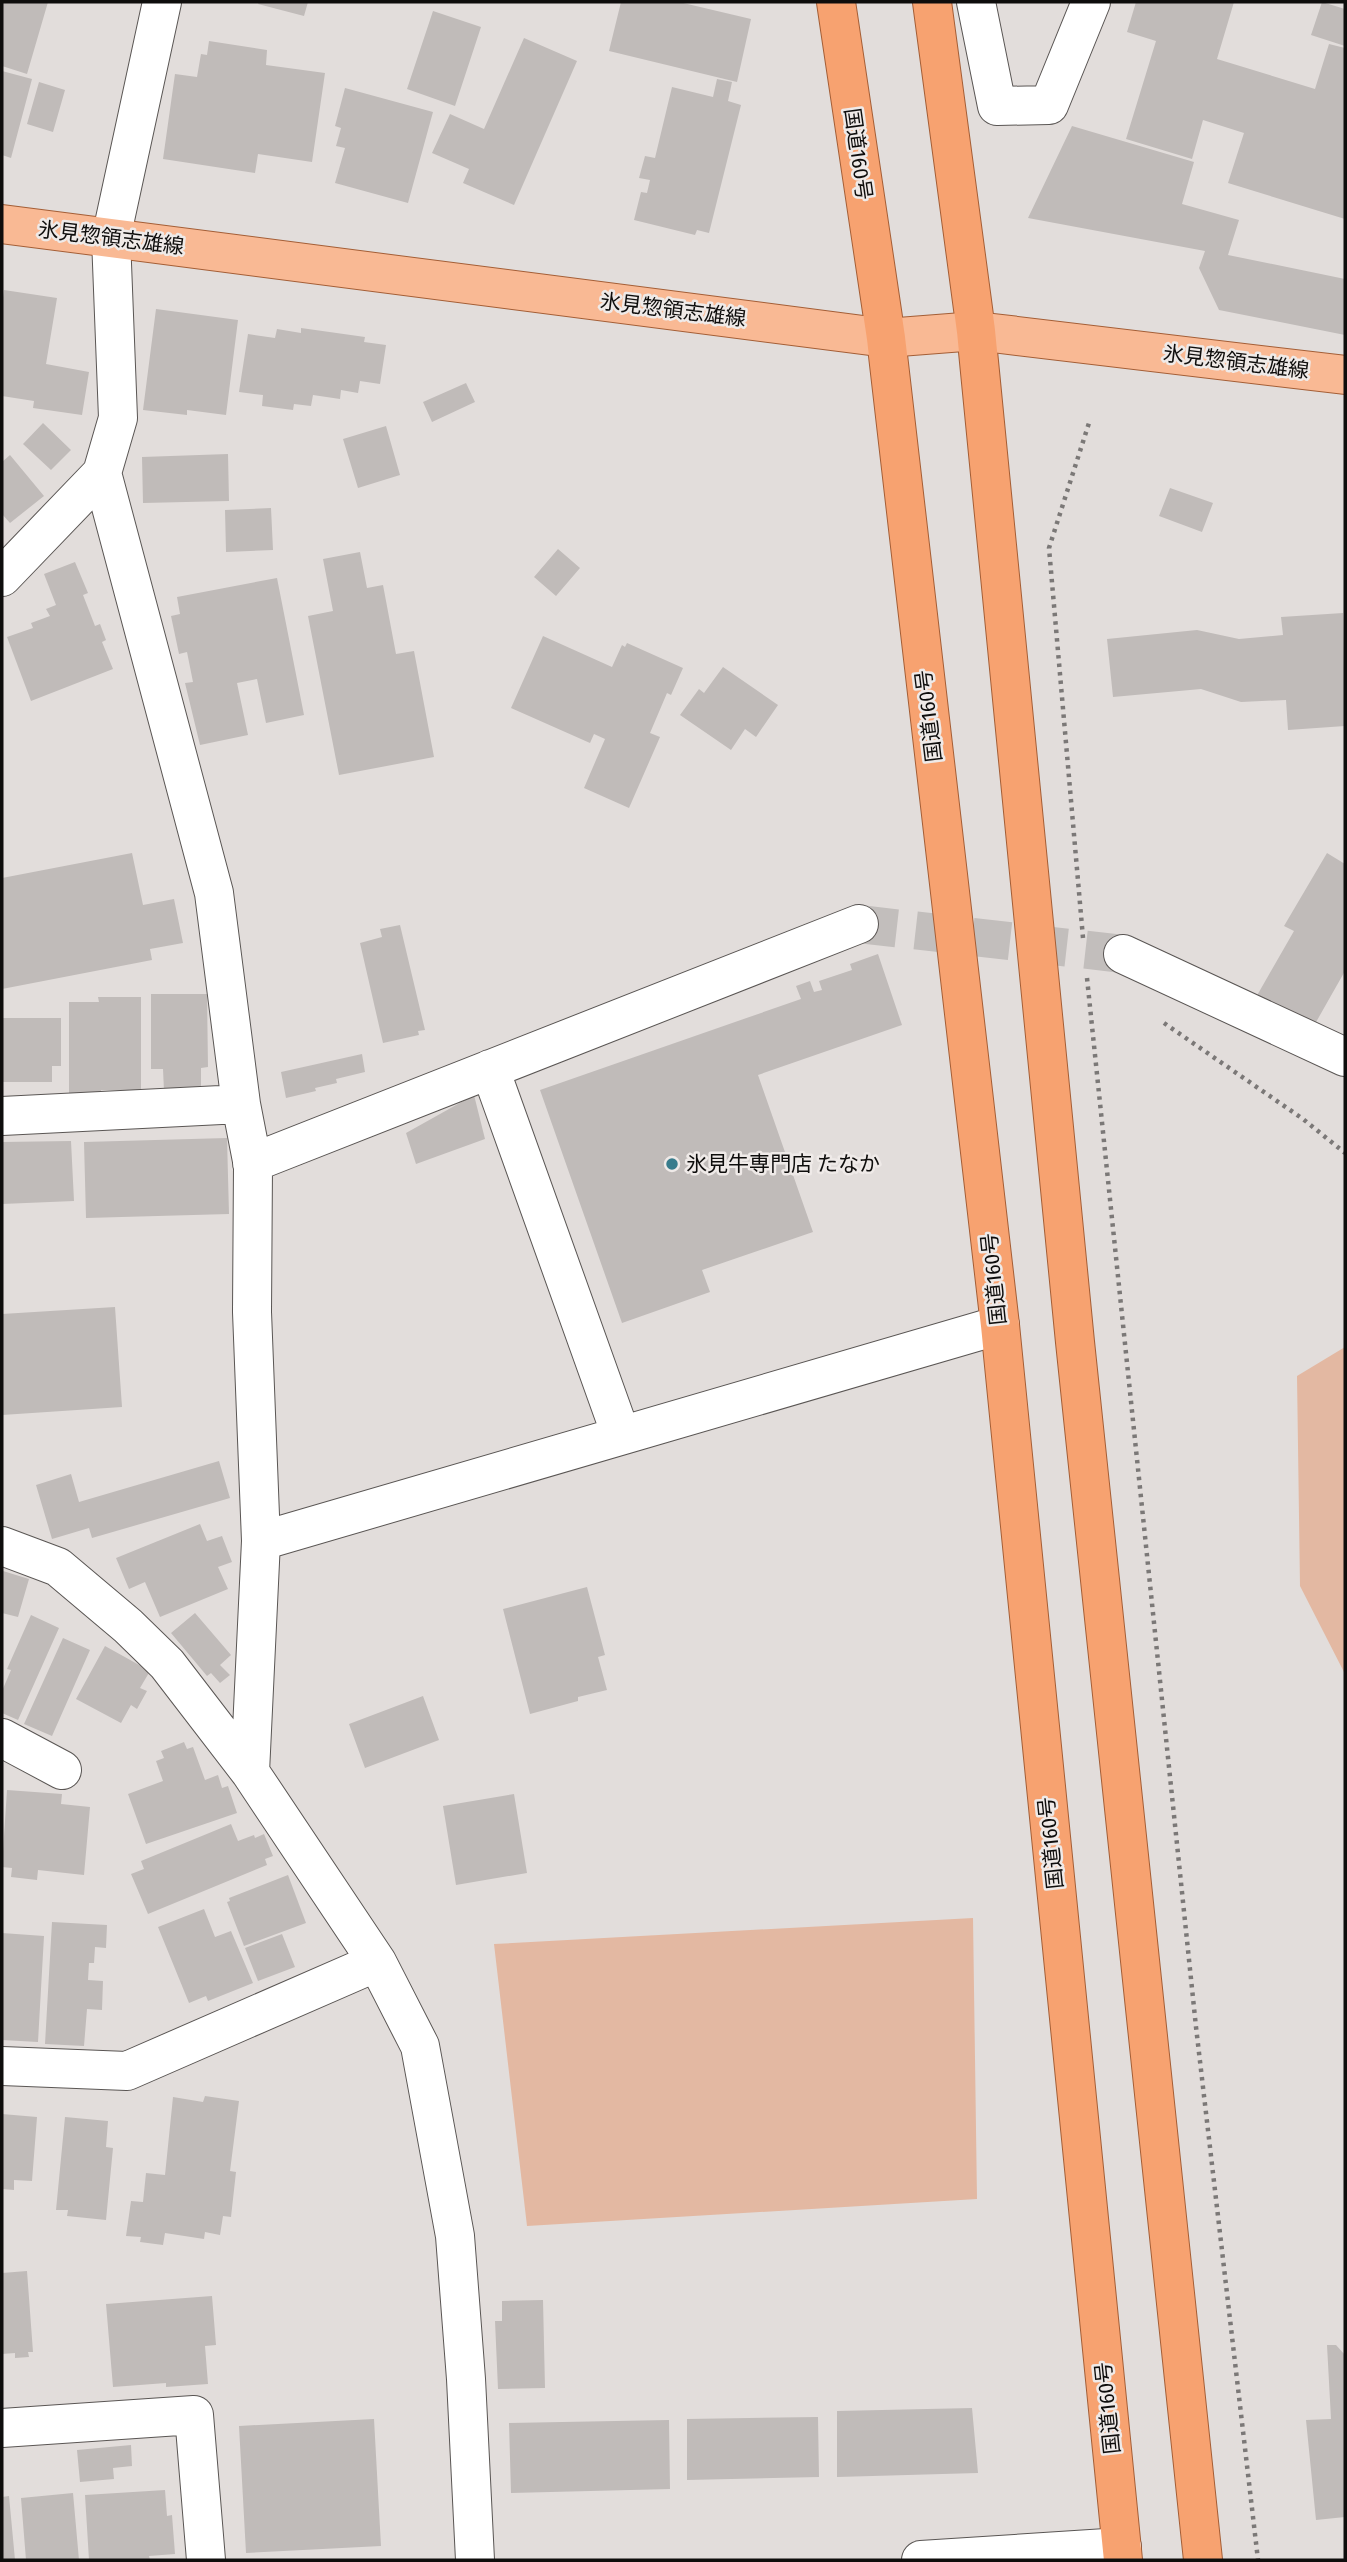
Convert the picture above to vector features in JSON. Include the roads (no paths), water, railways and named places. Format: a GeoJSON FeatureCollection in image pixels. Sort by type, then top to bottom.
{"type":"FeatureCollection","features":[{"type":"Feature","properties":{"kind":"highway","name":"国道160号"},"geometry":{"type":"LineString","coordinates":[[836,2],[886,338],[1000,1325],[1122,2554]]}},
{"type":"Feature","properties":{"kind":"highway"},"geometry":{"type":"LineString","coordinates":[[932,2],[976,331],[1076,1356],[1203,2560]]}},
{"type":"Feature","properties":{"kind":"main road","name":"氷見惣領志雄線"},"geometry":{"type":"LineString","coordinates":[[2,225],[886,338],[976,331],[1345,375]]}},
{"type":"Feature","properties":{"kind":"street"},"geometry":{"type":"LineString","coordinates":[[2,578],[102,474],[118,418],[111,238],[162,2]]}},
{"type":"Feature","properties":{"kind":"street"},"geometry":{"type":"LineString","coordinates":[[976,2],[997,106],[1049,105],[1091,2]]}},
{"type":"Feature","properties":{"kind":"street"},"geometry":{"type":"LineString","coordinates":[[102,474],[214,893],[241,1104],[252,1163],[253,1312],[261,1541],[250,1772]]}},
{"type":"Feature","properties":{"kind":"street"},"geometry":{"type":"LineString","coordinates":[[252,1163],[859,924]]}},
{"type":"Feature","properties":{"kind":"street"},"geometry":{"type":"LineString","coordinates":[[1123,954],[1345,1056]]}},
{"type":"Feature","properties":{"kind":"street"},"geometry":{"type":"LineString","coordinates":[[490,1069],[621,1435]]}},
{"type":"Feature","properties":{"kind":"street"},"geometry":{"type":"LineString","coordinates":[[2,1116],[241,1104]]}},
{"type":"Feature","properties":{"kind":"street"},"geometry":{"type":"LineString","coordinates":[[261,1541],[1000,1325]]}},
{"type":"Feature","properties":{"kind":"street"},"geometry":{"type":"LineString","coordinates":[[2,1546],[58,1567],[128,1626],[167,1664],[250,1772],[377,1962],[420,2046],[455,2236],[466,2379],[475,2560]]}},
{"type":"Feature","properties":{"kind":"street"},"geometry":{"type":"LineString","coordinates":[[2,1738],[62,1770]]}},
{"type":"Feature","properties":{"kind":"street"},"geometry":{"type":"LineString","coordinates":[[2,2066],[127,2071],[377,1962]]}},
{"type":"Feature","properties":{"kind":"street"},"geometry":{"type":"LineString","coordinates":[[2,2428],[194,2415],[206,2560]]}},
{"type":"Feature","properties":{"kind":"street"},"geometry":{"type":"LineString","coordinates":[[921,2560],[1122,2554]]}},
{"type":"Feature","properties":{"kind":"tunnel"},"geometry":{"type":"LineString","coordinates":[[859,924],[1123,954]]}},
{"type":"Feature","properties":{"kind":"place","name":"氷見牛専門店 たなか"},"geometry":{"type":"Point","coordinates":[672,1164]}}]}
